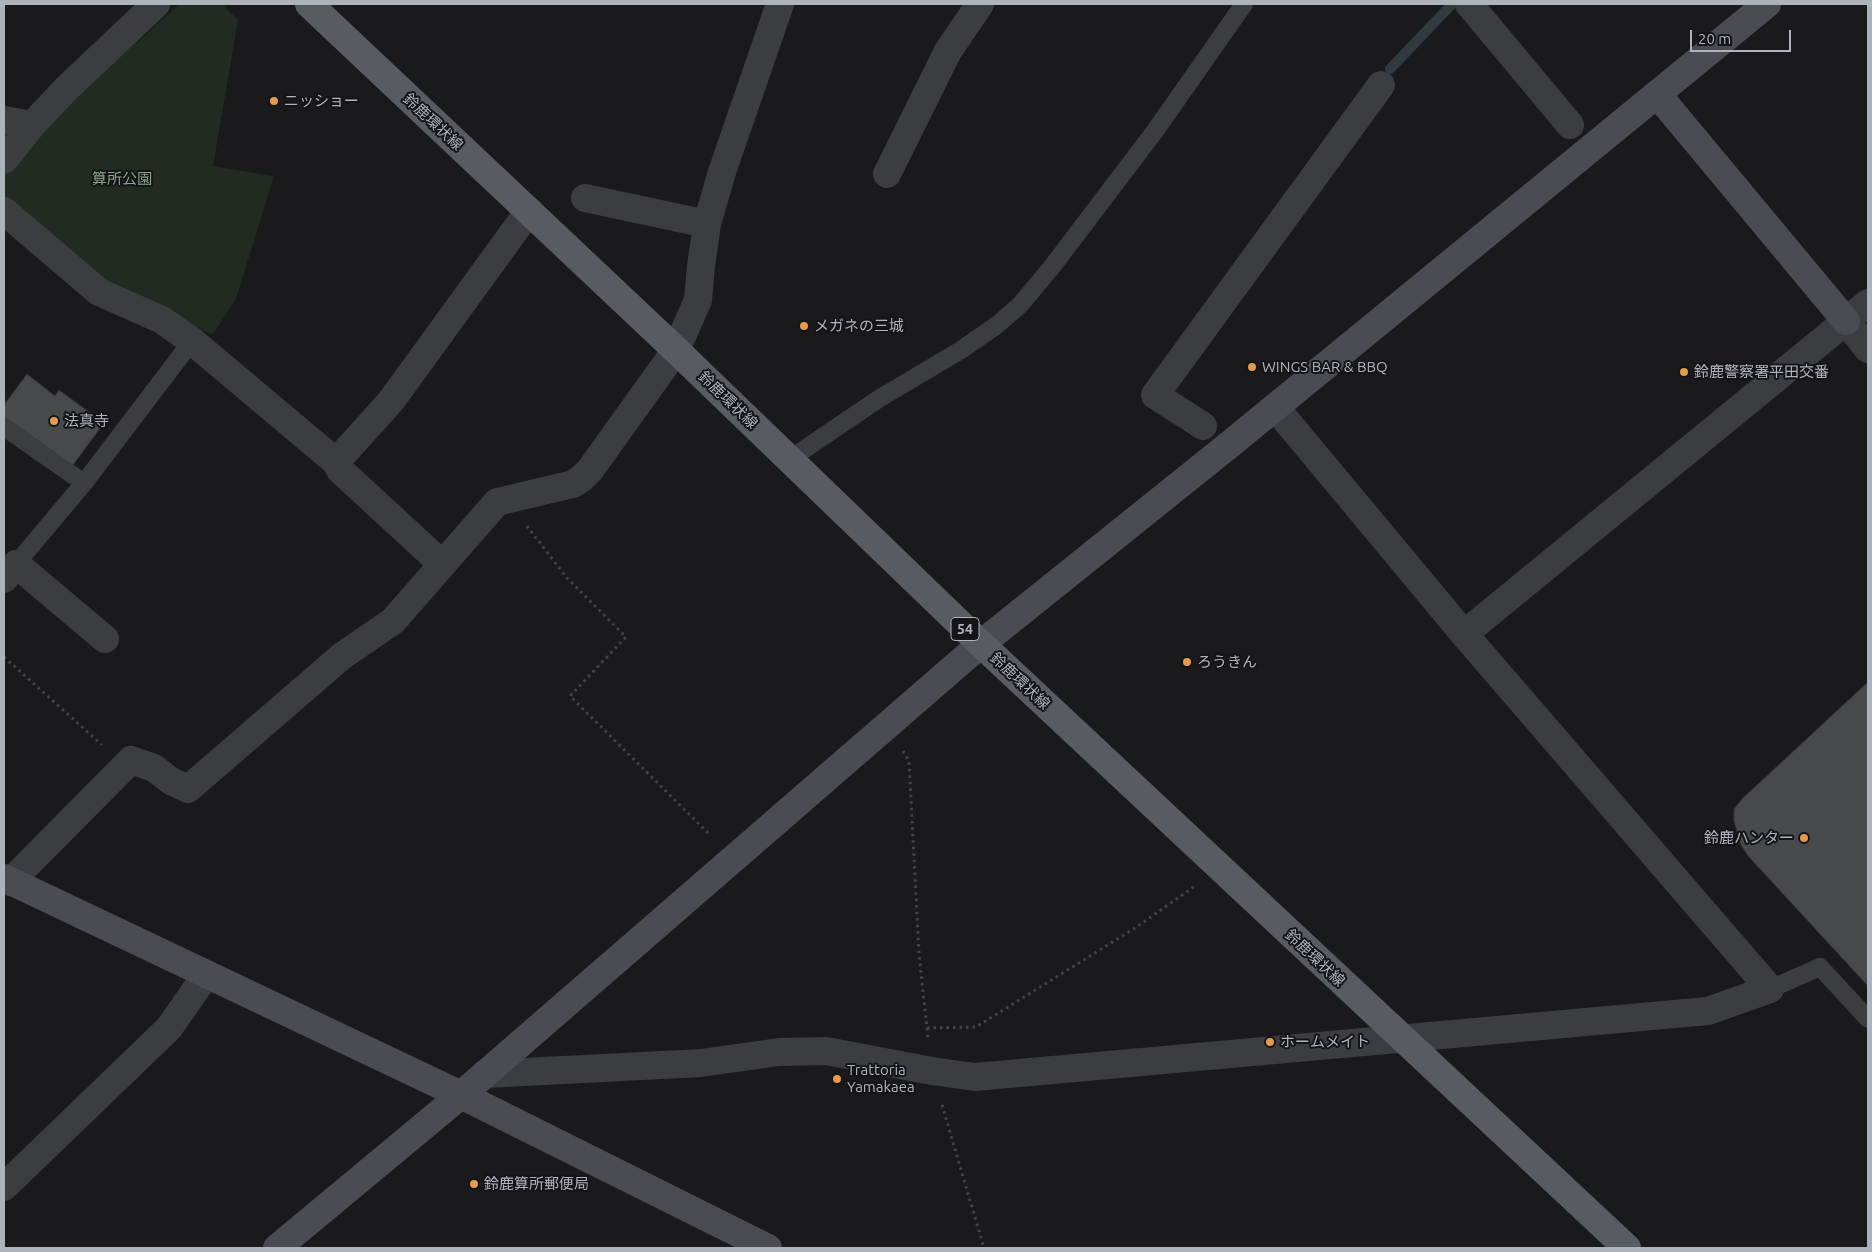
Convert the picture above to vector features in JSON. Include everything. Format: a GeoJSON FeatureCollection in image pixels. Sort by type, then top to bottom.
{"type":"FeatureCollection","features":[{"type":"Feature","properties":{"kind":"main road","name":"鈴鹿環状線"},"geometry":{"type":"LineString","coordinates":[[309,4],[676,350],[981,644],[1627,1248]]}},
{"type":"Feature","properties":{"kind":"street"},"geometry":{"type":"LineString","coordinates":[[4,160],[32,125],[66,90],[156,4]]}},
{"type":"Feature","properties":{"kind":"street"},"geometry":{"type":"LineString","coordinates":[[768,1248],[732,1240],[461,1095],[7,880],[131,760],[154,768],[171,781],[188,789],[342,656],[393,621],[497,502],[573,484],[590,470],[676,350],[698,300],[707,224],[722,172],[780,4]]}},
{"type":"Feature","properties":{"kind":"street"},"geometry":{"type":"LineString","coordinates":[[887,174],[948,52],[980,4]]}},
{"type":"Feature","properties":{"kind":"street"},"geometry":{"type":"LineString","coordinates":[[277,1248],[461,1095],[981,644],[1275,407],[1767,4]]}},
{"type":"Feature","properties":{"kind":"street"},"geometry":{"type":"LineString","coordinates":[[1470,5],[1570,125]]}},
{"type":"Feature","properties":{"kind":"street"},"geometry":{"type":"LineString","coordinates":[[1203,426],[1155,395],[1381,85]]}},
{"type":"Feature","properties":{"kind":"street"},"geometry":{"type":"LineString","coordinates":[[1657,94],[1868,348]]}},
{"type":"Feature","properties":{"kind":"street"},"geometry":{"type":"LineString","coordinates":[[4,120],[32,125]]}},
{"type":"Feature","properties":{"kind":"street"},"geometry":{"type":"LineString","coordinates":[[584,198],[707,224]]}},
{"type":"Feature","properties":{"kind":"street"},"geometry":{"type":"LineString","coordinates":[[4,211],[99,292],[162,320],[192,341],[336,462],[340,470],[442,564]]}},
{"type":"Feature","properties":{"kind":"street"},"geometry":{"type":"LineString","coordinates":[[336,462],[391,401],[529,211]]}},
{"type":"Feature","properties":{"kind":"street"},"geometry":{"type":"LineString","coordinates":[[1464,634],[1868,303]]}},
{"type":"Feature","properties":{"kind":"street"},"geometry":{"type":"LineString","coordinates":[[485,1074],[701,1063],[778,1052],[826,1051],[932,1071],[976,1077],[1708,1011],[1770,990],[1464,634],[1275,407]]}},
{"type":"Feature","properties":{"kind":"street"},"geometry":{"type":"LineString","coordinates":[[10,571],[105,639]]}},
{"type":"Feature","properties":{"kind":"street"},"geometry":{"type":"LineString","coordinates":[[4,1188],[169,1028],[206,975]]}},
{"type":"Feature","properties":{"kind":"lane"},"geometry":{"type":"LineString","coordinates":[[790,459],[880,398],[961,350],[998,325],[1020,305],[1051,268],[1155,132],[1244,4]]}},
{"type":"Feature","properties":{"kind":"lane"},"geometry":{"type":"LineString","coordinates":[[10,571],[84,482],[192,341]]}},
{"type":"Feature","properties":{"kind":"lane"},"geometry":{"type":"LineString","coordinates":[[4,427],[84,482]]}},
{"type":"Feature","properties":{"kind":"lane"},"geometry":{"type":"LineString","coordinates":[[1770,990],[1820,967],[1868,1019]]}},
{"type":"Feature","properties":{"kind":"path"},"geometry":{"type":"LineString","coordinates":[[516,498],[529,531],[567,578],[626,637],[570,696],[709,834]]}},
{"type":"Feature","properties":{"kind":"path"},"geometry":{"type":"LineString","coordinates":[[4,657],[125,765]]}},
{"type":"Feature","properties":{"kind":"path"},"geometry":{"type":"LineString","coordinates":[[889,724],[909,761],[919,954],[932,1071],[984,1248]]}},
{"type":"Feature","properties":{"kind":"path"},"geometry":{"type":"LineString","coordinates":[[927,1028],[976,1027],[1135,928],[1221,869]]}},
{"type":"Feature","properties":{"kind":"green space","name":"算所公園"},"geometry":{"type":"Polygon","coordinates":[[[179,4],[222,4],[238,20],[213,166],[274,176],[236,299],[213,334],[185,324],[102,284],[4,199],[4,171],[98,75],[179,4]]]}},
{"type":"Feature","properties":{"kind":"building","name":"法真寺"},"geometry":{"type":"Polygon","coordinates":[[[27,374],[55,396],[59,390],[104,423],[70,469],[4,419],[4,405],[27,374]]]}},
{"type":"Feature","properties":{"kind":"building","name":"鈴鹿ハンター"},"geometry":{"type":"Polygon","coordinates":[[[1868,682],[1868,986],[1749,857],[1741,845],[1734,821],[1734,809],[1743,798],[1868,682]]]}},
{"type":"Feature","properties":{"kind":"waterway"},"geometry":{"type":"LineString","coordinates":[[1390,69],[1452,4]]}},
{"type":"Feature","properties":{"kind":"place","name":"ニッショー"},"geometry":{"type":"Point","coordinates":[274,101]}},
{"type":"Feature","properties":{"kind":"place","name":"メガネの三城"},"geometry":{"type":"Point","coordinates":[804,326]}},
{"type":"Feature","properties":{"kind":"place","name":"WINGS BAR & BBQ"},"geometry":{"type":"Point","coordinates":[1252,367]}},
{"type":"Feature","properties":{"kind":"place","name":"鈴鹿警察署平田交番"},"geometry":{"type":"Point","coordinates":[1684,372]}},
{"type":"Feature","properties":{"kind":"place","name":"法真寺"},"geometry":{"type":"Point","coordinates":[54,421]}},
{"type":"Feature","properties":{"kind":"place","name":"ろうきん"},"geometry":{"type":"Point","coordinates":[1187,662]}},
{"type":"Feature","properties":{"kind":"place","name":"鈴鹿ハンター"},"geometry":{"type":"Point","coordinates":[1804,838]}},
{"type":"Feature","properties":{"kind":"place","name":"ホームメイト"},"geometry":{"type":"Point","coordinates":[1270,1042]}},
{"type":"Feature","properties":{"kind":"place","name":"Trattoria Yamakaea"},"geometry":{"type":"Point","coordinates":[837,1079]}},
{"type":"Feature","properties":{"kind":"place","name":"鈴鹿算所郵便局"},"geometry":{"type":"Point","coordinates":[474,1184]}}]}
